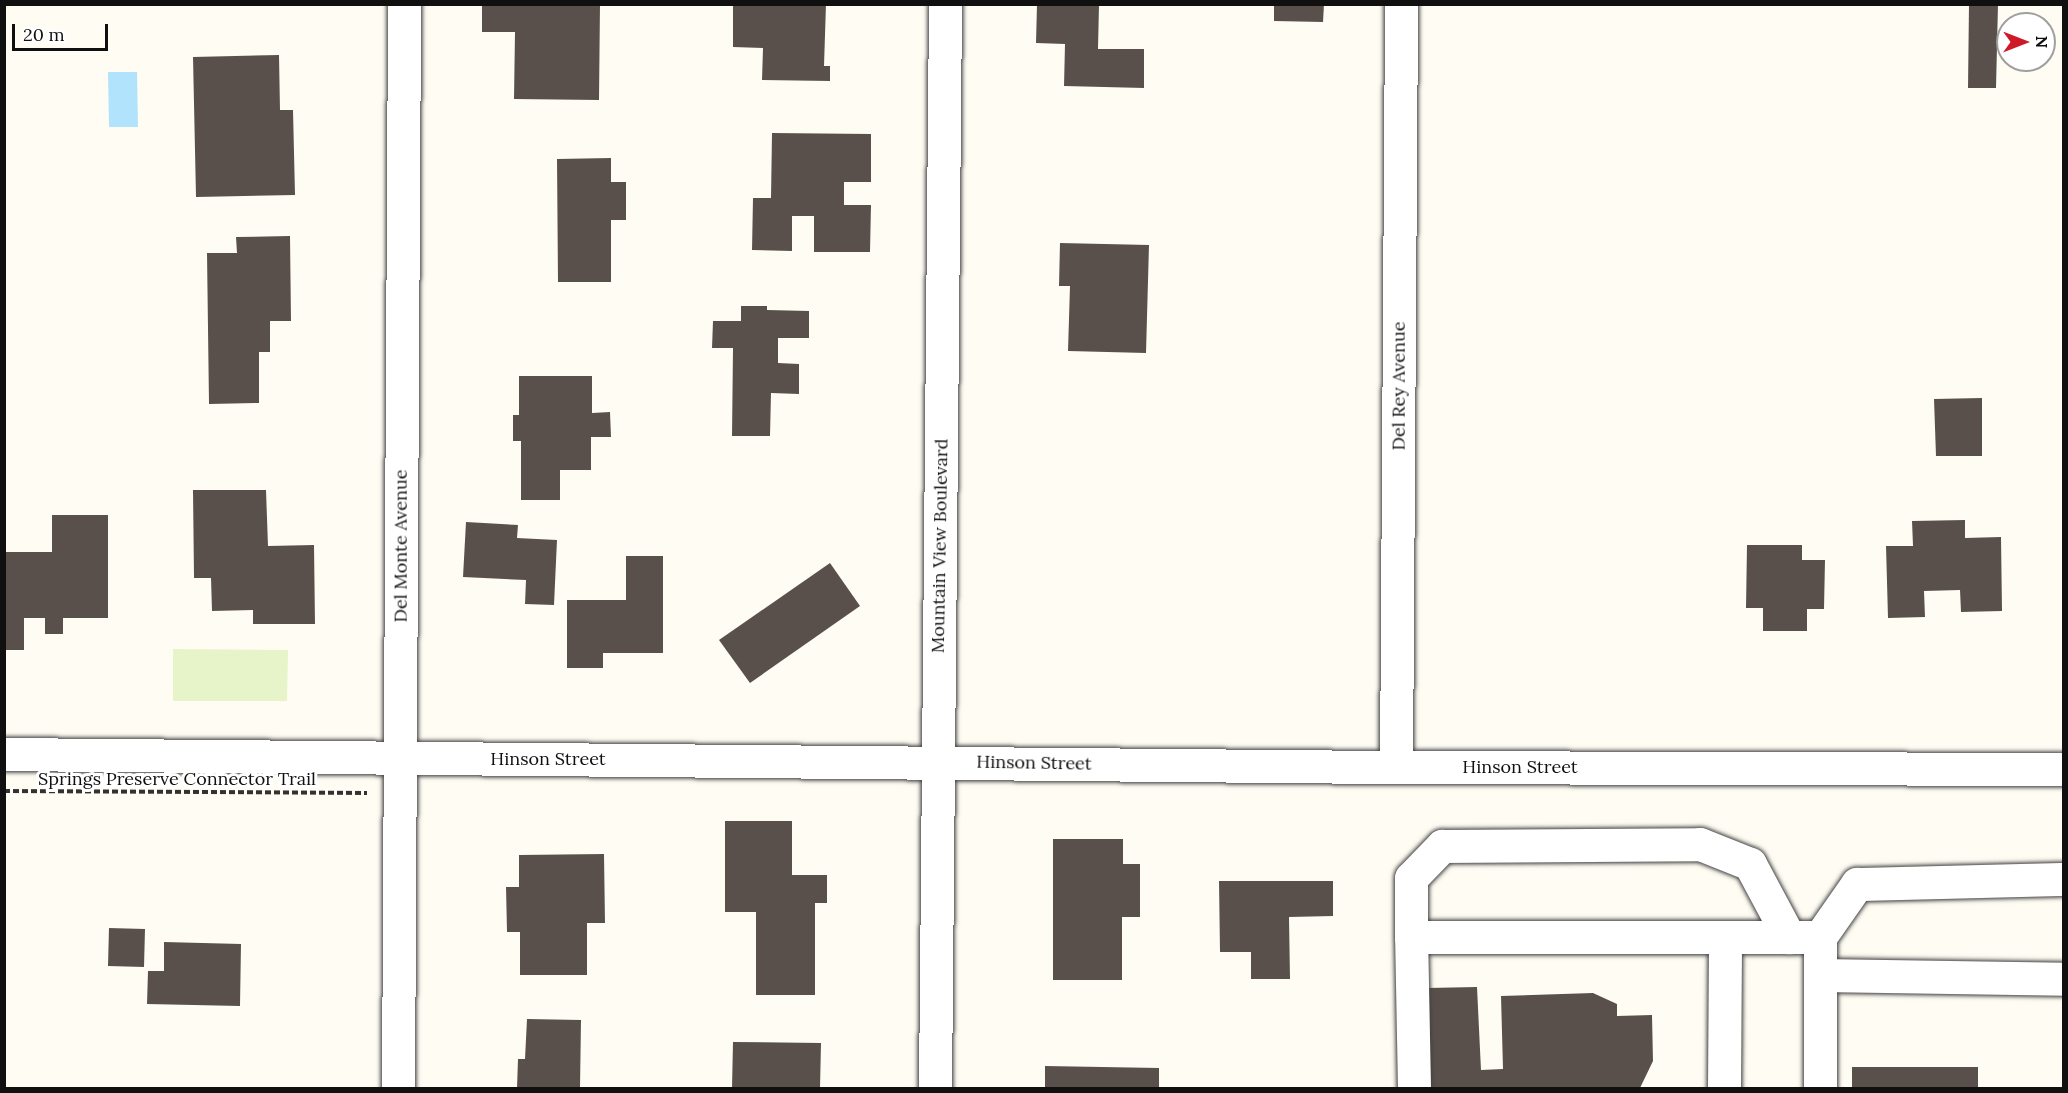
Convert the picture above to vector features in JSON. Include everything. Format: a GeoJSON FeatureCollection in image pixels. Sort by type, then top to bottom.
{"type":"FeatureCollection","features":[{"type":"Feature","properties":{"kind":"street","name":"Del Monte Avenue"},"geometry":{"type":"LineString","coordinates":[[398,1089],[404,4]]}},
{"type":"Feature","properties":{"kind":"street","name":"Mountain View Boulevard"},"geometry":{"type":"LineString","coordinates":[[935,1089],[945,4]]}},
{"type":"Feature","properties":{"kind":"street","name":"Del Rey Avenue"},"geometry":{"type":"LineString","coordinates":[[1396,767],[1401,4]]}},
{"type":"Feature","properties":{"kind":"street","name":"Hinson Street"},"geometry":{"type":"LineString","coordinates":[[4,754],[1396,767],[2064,769]]}},
{"type":"Feature","properties":{"kind":"street"},"geometry":{"type":"LineString","coordinates":[[1413,1089],[1411,878],[1442,846],[1700,844],[1750,864],[1804,937],[1820,975],[1820,1089]]}},
{"type":"Feature","properties":{"kind":"street"},"geometry":{"type":"LineString","coordinates":[[1411,937],[1804,937],[1857,884],[2064,879]]}},
{"type":"Feature","properties":{"kind":"street"},"geometry":{"type":"LineString","coordinates":[[1724,1089],[1725,937]]}},
{"type":"Feature","properties":{"kind":"street"},"geometry":{"type":"LineString","coordinates":[[1820,975],[2064,979]]}},
{"type":"Feature","properties":{"kind":"path","name":"Springs Preserve Connector Trail"},"geometry":{"type":"LineString","coordinates":[[4,791],[350,794]]}},
{"type":"Feature","properties":{"kind":"green space"},"geometry":{"type":"Polygon","coordinates":[[[173,649],[288,650],[287,701],[173,701],[173,649]]]}},
{"type":"Feature","properties":{"kind":"water"},"geometry":{"type":"Polygon","coordinates":[[[108,72],[137,72],[138,127],[109,127],[108,72]]]}},
{"type":"Feature","properties":{"kind":"building"},"geometry":{"type":"Polygon","coordinates":[[[482,4],[600,4],[599,100],[514,99],[515,32],[482,32],[482,4]]]}},
{"type":"Feature","properties":{"kind":"building"},"geometry":{"type":"Polygon","coordinates":[[[733,4],[826,4],[824,66],[830,66],[830,81],[762,80],[763,48],[733,47],[733,4]]]}},
{"type":"Feature","properties":{"kind":"building"},"geometry":{"type":"Polygon","coordinates":[[[1037,4],[1099,5],[1098,49],[1144,49],[1144,88],[1064,86],[1065,44],[1036,43],[1037,4]]]}},
{"type":"Feature","properties":{"kind":"building"},"geometry":{"type":"Polygon","coordinates":[[[1274,4],[1324,4],[1323,22],[1274,21],[1274,4]]]}},
{"type":"Feature","properties":{"kind":"building"},"geometry":{"type":"Polygon","coordinates":[[[1969,4],[1998,4],[1996,12],[1996,88],[1968,88],[1969,4]]]}},
{"type":"Feature","properties":{"kind":"building"},"geometry":{"type":"Polygon","coordinates":[[[279,55],[280,110],[293,110],[295,195],[196,197],[193,57],[279,55]]]}},
{"type":"Feature","properties":{"kind":"building"},"geometry":{"type":"Polygon","coordinates":[[[772,133],[871,134],[871,182],[844,182],[844,205],[871,205],[870,252],[814,252],[814,216],[792,216],[792,251],[752,250],[753,198],[771,198],[772,133]]]}},
{"type":"Feature","properties":{"kind":"building"},"geometry":{"type":"Polygon","coordinates":[[[611,158],[611,182],[626,182],[626,220],[611,220],[611,282],[558,282],[557,159],[611,158]]]}},
{"type":"Feature","properties":{"kind":"building"},"geometry":{"type":"Polygon","coordinates":[[[290,236],[291,321],[270,321],[270,352],[259,352],[259,403],[209,404],[207,253],[237,253],[236,237],[290,236]]]}},
{"type":"Feature","properties":{"kind":"building"},"geometry":{"type":"Polygon","coordinates":[[[1060,243],[1149,245],[1146,353],[1068,351],[1070,286],[1059,286],[1060,243]]]}},
{"type":"Feature","properties":{"kind":"building"},"geometry":{"type":"Polygon","coordinates":[[[741,306],[767,306],[767,310],[809,311],[809,338],[778,338],[778,363],[799,364],[799,394],[771,393],[770,436],[732,436],[733,348],[712,348],[713,321],[741,321],[741,306]]]}},
{"type":"Feature","properties":{"kind":"building"},"geometry":{"type":"Polygon","coordinates":[[[519,376],[592,376],[592,413],[610,412],[611,437],[591,437],[591,470],[560,470],[560,500],[521,500],[521,441],[513,441],[513,415],[519,415],[519,376]]]}},
{"type":"Feature","properties":{"kind":"building"},"geometry":{"type":"Polygon","coordinates":[[[1982,398],[1982,456],[1936,456],[1934,399],[1982,398]]]}},
{"type":"Feature","properties":{"kind":"building"},"geometry":{"type":"Polygon","coordinates":[[[193,490],[266,490],[268,546],[314,545],[315,624],[253,624],[253,610],[212,611],[211,578],[194,578],[193,490]]]}},
{"type":"Feature","properties":{"kind":"building"},"geometry":{"type":"Polygon","coordinates":[[[52,515],[108,515],[108,618],[63,618],[63,634],[45,634],[45,618],[24,618],[24,650],[4,650],[4,552],[52,552],[52,515]]]}},
{"type":"Feature","properties":{"kind":"building"},"geometry":{"type":"Polygon","coordinates":[[[1965,520],[1965,538],[2001,537],[2002,611],[1961,612],[1960,590],[1924,591],[1925,617],[1888,618],[1886,546],[1913,546],[1912,521],[1965,520]]]}},
{"type":"Feature","properties":{"kind":"building"},"geometry":{"type":"Polygon","coordinates":[[[466,522],[518,525],[517,538],[557,540],[554,605],[525,604],[526,580],[463,577],[466,522]]]}},
{"type":"Feature","properties":{"kind":"building"},"geometry":{"type":"Polygon","coordinates":[[[1747,545],[1802,545],[1802,560],[1825,560],[1824,609],[1807,609],[1807,631],[1763,631],[1763,608],[1746,608],[1747,545]]]}},
{"type":"Feature","properties":{"kind":"building"},"geometry":{"type":"Polygon","coordinates":[[[626,556],[663,556],[663,653],[603,653],[603,668],[567,668],[567,600],[626,600],[626,556]]]}},
{"type":"Feature","properties":{"kind":"building"},"geometry":{"type":"Polygon","coordinates":[[[830,563],[860,606],[750,683],[719,640],[830,563]]]}},
{"type":"Feature","properties":{"kind":"building"},"geometry":{"type":"Polygon","coordinates":[[[725,821],[792,821],[792,875],[827,875],[827,903],[815,903],[815,995],[756,995],[756,912],[725,912],[725,821]]]}},
{"type":"Feature","properties":{"kind":"building"},"geometry":{"type":"Polygon","coordinates":[[[1053,839],[1123,839],[1123,864],[1140,864],[1140,917],[1122,917],[1122,980],[1053,980],[1053,839]]]}},
{"type":"Feature","properties":{"kind":"building"},"geometry":{"type":"Polygon","coordinates":[[[604,854],[605,923],[587,923],[587,975],[520,975],[520,932],[507,932],[506,887],[519,887],[519,855],[604,854]]]}},
{"type":"Feature","properties":{"kind":"building"},"geometry":{"type":"Polygon","coordinates":[[[1219,881],[1333,881],[1333,916],[1289,917],[1290,979],[1251,979],[1251,952],[1220,952],[1219,881]]]}},
{"type":"Feature","properties":{"kind":"building"},"geometry":{"type":"Polygon","coordinates":[[[109,928],[145,929],[144,967],[108,966],[109,928]]]}},
{"type":"Feature","properties":{"kind":"building"},"geometry":{"type":"Polygon","coordinates":[[[164,942],[241,944],[240,1006],[147,1004],[148,971],[164,971],[164,942]]]}},
{"type":"Feature","properties":{"kind":"building"},"geometry":{"type":"Polygon","coordinates":[[[1477,987],[1481,1070],[1503,1069],[1501,996],[1593,993],[1617,1004],[1617,1016],[1652,1015],[1653,1061],[1640,1088],[1431,1088],[1427,988],[1477,987]]]}},
{"type":"Feature","properties":{"kind":"building"},"geometry":{"type":"Polygon","coordinates":[[[527,1019],[581,1020],[580,1088],[517,1088],[518,1059],[525,1059],[527,1019]]]}},
{"type":"Feature","properties":{"kind":"building"},"geometry":{"type":"Polygon","coordinates":[[[733,1042],[821,1043],[820,1088],[732,1088],[733,1042]]]}},
{"type":"Feature","properties":{"kind":"building"},"geometry":{"type":"Polygon","coordinates":[[[1045,1066],[1159,1068],[1159,1088],[1045,1088],[1045,1066]]]}},
{"type":"Feature","properties":{"kind":"building"},"geometry":{"type":"Polygon","coordinates":[[[1852,1067],[1978,1067],[1978,1088],[1852,1088],[1852,1067]]]}}]}
